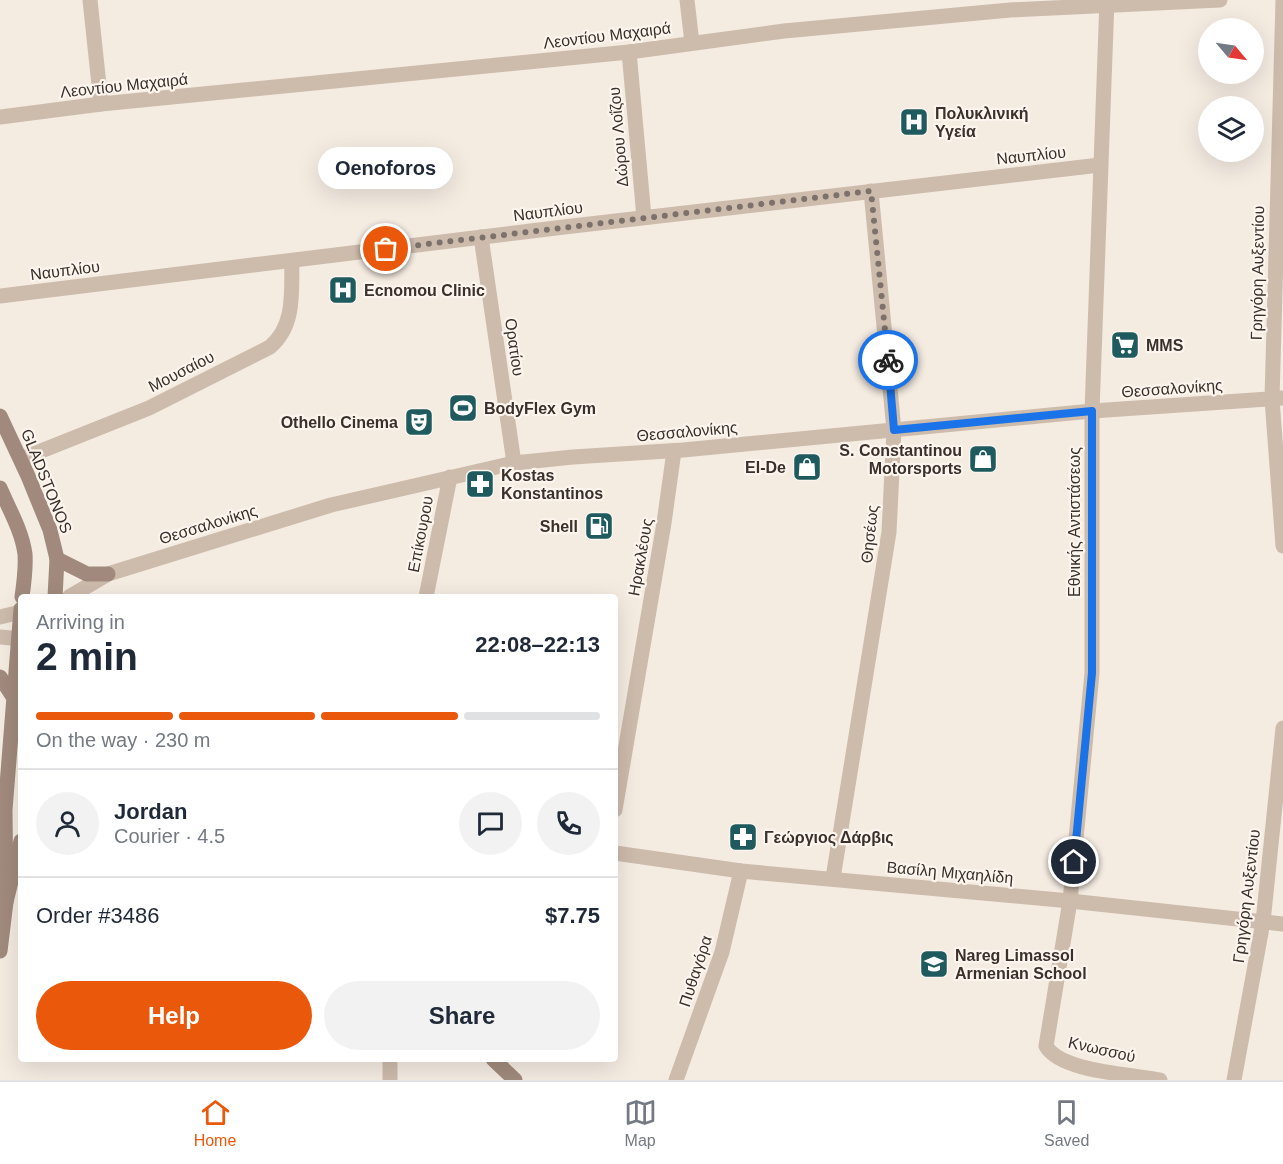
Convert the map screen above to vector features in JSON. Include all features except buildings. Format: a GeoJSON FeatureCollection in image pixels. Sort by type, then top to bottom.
{"type":"FeatureCollection","features":[{"type":"Feature","properties":{"kind":"main road","name":"GLADSTONOS"},"geometry":{"type":"LineString","coordinates":[[0,416],[21,459],[50,530],[57,559],[55,594]]}},
{"type":"Feature","properties":{"kind":"main road"},"geometry":{"type":"LineString","coordinates":[[0,488],[21,537],[25,553],[22,594]]}},
{"type":"Feature","properties":{"kind":"main road"},"geometry":{"type":"LineString","coordinates":[[57,559],[87,574],[108,574]]}},
{"type":"Feature","properties":{"kind":"main road"},"geometry":{"type":"LineString","coordinates":[[6,902],[2,810],[18,653]]}},
{"type":"Feature","properties":{"kind":"main road"},"geometry":{"type":"LineString","coordinates":[[0,677],[12,695]]}},
{"type":"Feature","properties":{"kind":"main road"},"geometry":{"type":"LineString","coordinates":[[0,951],[6,902],[18,853]]}},
{"type":"Feature","properties":{"kind":"main road"},"geometry":{"type":"LineString","coordinates":[[496,1062],[515,1080]]}},
{"type":"Feature","properties":{"kind":"street"},"geometry":{"type":"LineString","coordinates":[[90,0],[101,104]]}},
{"type":"Feature","properties":{"kind":"street"},"geometry":{"type":"LineString","coordinates":[[687,0],[692,44]]}},
{"type":"Feature","properties":{"kind":"street","name":"Λεοντίου Μαχαιρά"},"geometry":{"type":"LineString","coordinates":[[0,117],[101,104],[629,52],[784,32],[1010,10],[1107,2],[1220,0]]}},
{"type":"Feature","properties":{"kind":"street","name":"Γρηγόρη Αυξεντίου"},"geometry":{"type":"LineString","coordinates":[[1282,0],[1278,399],[1283,546]]}},
{"type":"Feature","properties":{"kind":"street","name":"Εθνικής Αντιστάσεως"},"geometry":{"type":"LineString","coordinates":[[1046,1042],[1070,901],[1092,673],[1092,411],[1107,2]]}},
{"type":"Feature","properties":{"kind":"street","name":"Δώρου Λοΐζου"},"geometry":{"type":"LineString","coordinates":[[629,52],[644,217]]}},
{"type":"Feature","properties":{"kind":"street","name":"Ναυπλίου"},"geometry":{"type":"LineString","coordinates":[[0,296],[644,217],[1100,165]]}},
{"type":"Feature","properties":{"kind":"street","name":"Θησέως"},"geometry":{"type":"LineString","coordinates":[[832,878],[889,532],[894,430],[871,191]]}},
{"type":"Feature","properties":{"kind":"street","name":"Ορατίου"},"geometry":{"type":"LineString","coordinates":[[481,237],[514,463]]}},
{"type":"Feature","properties":{"kind":"street","name":"Μουσαίου"},"geometry":{"type":"LineString","coordinates":[[21,459],[149,408],[270,347],[280,338],[287,325],[291,309],[292,261]]}},
{"type":"Feature","properties":{"kind":"street","name":"Θεσσαλονίκης"},"geometry":{"type":"LineString","coordinates":[[74,594],[108,574],[331,505],[514,463],[674,451],[1092,411],[1278,399]]}},
{"type":"Feature","properties":{"kind":"street","name":"Ηρακλέους"},"geometry":{"type":"LineString","coordinates":[[618,792],[674,451]]}},
{"type":"Feature","properties":{"kind":"street","name":"Επίκουρου"},"geometry":{"type":"LineString","coordinates":[[427,594],[450,477]]}},
{"type":"Feature","properties":{"kind":"street"},"geometry":{"type":"LineString","coordinates":[[96,594],[108,574]]}},
{"type":"Feature","properties":{"kind":"street"},"geometry":{"type":"LineString","coordinates":[[0,616],[18,613]]}},
{"type":"Feature","properties":{"kind":"street"},"geometry":{"type":"LineString","coordinates":[[0,638],[18,639]]}},
{"type":"Feature","properties":{"kind":"street","name":"Γρηγόρη Αυξεντίου"},"geometry":{"type":"LineString","coordinates":[[1236,1074],[1263,922],[1283,728]]}},
{"type":"Feature","properties":{"kind":"street","name":"Βασίλη Μιχαηλίδη"},"geometry":{"type":"LineString","coordinates":[[618,853],[741,871],[1070,901],[1283,924]]}},
{"type":"Feature","properties":{"kind":"street","name":"Πυθαγόρα"},"geometry":{"type":"LineString","coordinates":[[676,1080],[722,952],[741,871]]}},
{"type":"Feature","properties":{"kind":"street","name":"Κνωσσού"},"geometry":{"type":"LineString","coordinates":[[1046,1042],[1050,1053],[1072,1064],[1158,1080]]}},
{"type":"Feature","properties":{"kind":"street"},"geometry":{"type":"LineString","coordinates":[[390,1062],[390,1080]]}},
{"type":"Feature","properties":{"kind":"way so far"},"geometry":{"type":"LineString","coordinates":[[386,249],[871,191],[888,360]]}},
{"type":"Feature","properties":{"kind":"place","name":"Πολυκλινική Υγεία"},"geometry":{"type":"Point","coordinates":[914,122]}},
{"type":"Feature","properties":{"kind":"place","name":"Oenoforos"},"geometry":{"type":"Point","coordinates":[386,249]}},
{"type":"Feature","properties":{"kind":"place","name":"Ecnomou Clinic"},"geometry":{"type":"Point","coordinates":[343,290]}},
{"type":"Feature","properties":{"kind":"place","name":"MMS"},"geometry":{"type":"Point","coordinates":[1125,345]}},
{"type":"Feature","properties":{"kind":"place","name":"BodyFlex Gym"},"geometry":{"type":"Point","coordinates":[463,408]}},
{"type":"Feature","properties":{"kind":"place","name":"Othello Cinema"},"geometry":{"type":"Point","coordinates":[419,422]}},
{"type":"Feature","properties":{"kind":"place","name":"S. Constantinou Motorsports"},"geometry":{"type":"Point","coordinates":[983,459]}},
{"type":"Feature","properties":{"kind":"place","name":"El-De"},"geometry":{"type":"Point","coordinates":[807,467]}},
{"type":"Feature","properties":{"kind":"place","name":"Kostas Konstantinos"},"geometry":{"type":"Point","coordinates":[480,484]}},
{"type":"Feature","properties":{"kind":"place","name":"Shell"},"geometry":{"type":"Point","coordinates":[599,526]}},
{"type":"Feature","properties":{"kind":"place","name":"Γεώργιος Δάρβις"},"geometry":{"type":"Point","coordinates":[743,837]}},
{"type":"Feature","properties":{"kind":"place","name":"Nareg Limassol Armenian School"},"geometry":{"type":"Point","coordinates":[934,964]}},
{"type":"Feature","properties":{"kind":"route"},"geometry":{"type":"LineString","coordinates":[[888,360],[894,430],[1092,411],[1092,673],[1074,862]]}}]}
